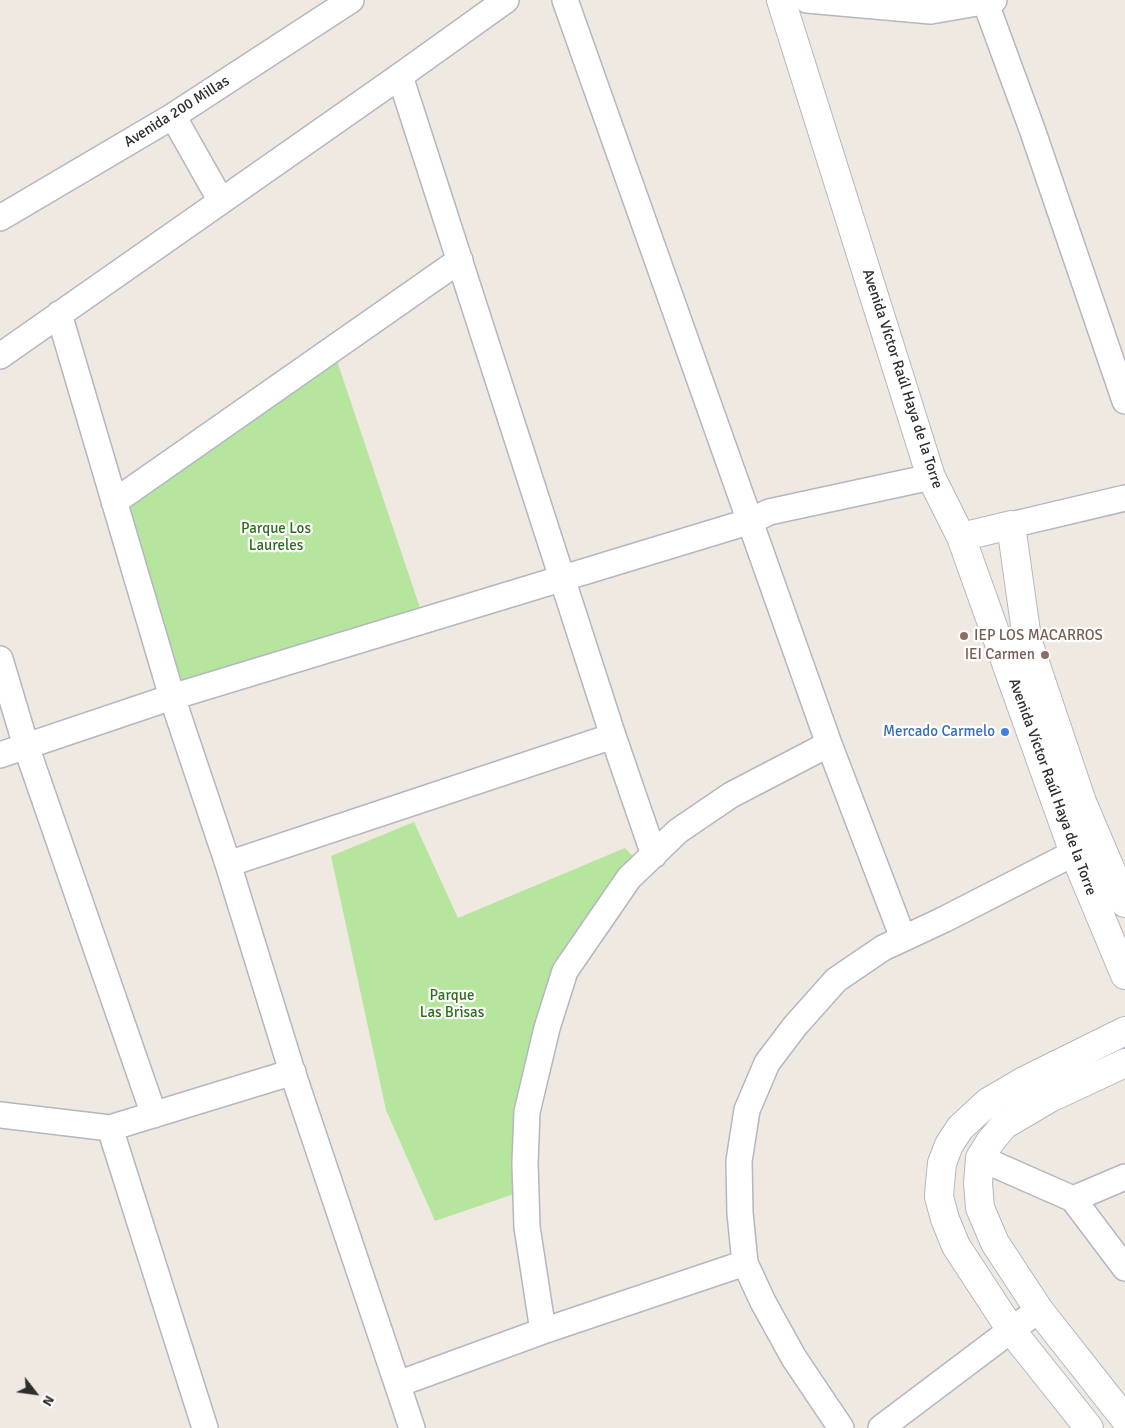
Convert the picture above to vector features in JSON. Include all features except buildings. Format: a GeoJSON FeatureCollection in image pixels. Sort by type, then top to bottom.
{"type":"FeatureCollection","features":[{"type":"Feature","properties":{"kind":"street","name":"Avenida 200 Millas"},"geometry":{"type":"LineString","coordinates":[[0,218],[173,116],[351,0]]}},
{"type":"Feature","properties":{"kind":"street"},"geometry":{"type":"LineString","coordinates":[[0,356],[506,0]]}},
{"type":"Feature","properties":{"kind":"street"},"geometry":{"type":"LineString","coordinates":[[565,0],[829,744],[903,938]]}},
{"type":"Feature","properties":{"kind":"street","name":"Avenida Víctor Raúl Haya de la Torre"},"geometry":{"type":"LineString","coordinates":[[781,0],[932,477],[961,537],[1074,853],[1125,975]]}},
{"type":"Feature","properties":{"kind":"street"},"geometry":{"type":"LineString","coordinates":[[807,0],[931,11],[990,1],[1125,401]]}},
{"type":"Feature","properties":{"kind":"street"},"geometry":{"type":"LineString","coordinates":[[400,76],[613,736],[654,854]]}},
{"type":"Feature","properties":{"kind":"street"},"geometry":{"type":"LineString","coordinates":[[173,116],[221,201]]}},
{"type":"Feature","properties":{"kind":"street"},"geometry":{"type":"LineString","coordinates":[[114,502],[460,260]]}},
{"type":"Feature","properties":{"kind":"street"},"geometry":{"type":"LineString","coordinates":[[59,314],[172,697],[228,864],[293,1072],[412,1428]]}},
{"type":"Feature","properties":{"kind":"street"},"geometry":{"type":"LineString","coordinates":[[0,755],[172,697],[751,521],[769,512],[932,477]]}},
{"type":"Feature","properties":{"kind":"street"},"geometry":{"type":"LineString","coordinates":[[961,537],[1125,498]]}},
{"type":"Feature","properties":{"kind":"street","name":"Avenida Víctor Raúl Haya de la Torre"},"geometry":{"type":"LineString","coordinates":[[1011,525],[1027,639],[1082,802],[1125,903]]}},
{"type":"Feature","properties":{"kind":"street"},"geometry":{"type":"LineString","coordinates":[[0,659],[26,746],[154,1114]]}},
{"type":"Feature","properties":{"kind":"street"},"geometry":{"type":"LineString","coordinates":[[228,864],[613,736]]}},
{"type":"Feature","properties":{"kind":"street"},"geometry":{"type":"LineString","coordinates":[[543,1331],[527,1226],[525,1163],[527,1112],[547,1028],[565,972],[629,878],[678,831],[731,795],[829,744]]}},
{"type":"Feature","properties":{"kind":"street"},"geometry":{"type":"LineString","coordinates":[[841,1428],[794,1358],[763,1302],[745,1263],[740,1213],[739,1161],[748,1110],[767,1063],[795,1026],[836,980],[883,948],[1074,853]]}},
{"type":"Feature","properties":{"kind":"street"},"geometry":{"type":"LineString","coordinates":[[1089,1428],[1011,1330],[956,1246],[945,1219],[939,1197],[940,1182],[942,1164],[949,1145],[960,1128],[988,1102],[1125,1032]]}},
{"type":"Feature","properties":{"kind":"street"},"geometry":{"type":"LineString","coordinates":[[1125,1063],[1050,1098],[1004,1125],[980,1158],[978,1182],[980,1208],[995,1243],[1039,1310],[1125,1419]]}},
{"type":"Feature","properties":{"kind":"street"},"geometry":{"type":"LineString","coordinates":[[0,1115],[110,1128],[293,1072]]}},
{"type":"Feature","properties":{"kind":"street"},"geometry":{"type":"LineString","coordinates":[[110,1128],[205,1428]]}},
{"type":"Feature","properties":{"kind":"street"},"geometry":{"type":"LineString","coordinates":[[980,1158],[1073,1200],[1125,1268]]}},
{"type":"Feature","properties":{"kind":"street"},"geometry":{"type":"LineString","coordinates":[[1073,1200],[1125,1178]]}},
{"type":"Feature","properties":{"kind":"street"},"geometry":{"type":"LineString","coordinates":[[398,1384],[543,1331],[745,1263]]}},
{"type":"Feature","properties":{"kind":"street"},"geometry":{"type":"LineString","coordinates":[[881,1428],[1039,1310]]}},
{"type":"Feature","properties":{"kind":"green space","name":"Parque Los Laureles"},"geometry":{"type":"Polygon","coordinates":[[[337,361],[421,611],[178,686],[124,505],[337,361]]]}},
{"type":"Feature","properties":{"kind":"green space","name":"Parque Las Brisas"},"geometry":{"type":"Polygon","coordinates":[[[414,822],[458,918],[625,848],[634,857],[558,967],[517,1193],[435,1221],[386,1110],[331,856],[414,822]]]}},
{"type":"Feature","properties":{"kind":"place","name":"IEP LOS MACARROS"},"geometry":{"type":"Point","coordinates":[964,636]}},
{"type":"Feature","properties":{"kind":"place","name":"IEI Carmen"},"geometry":{"type":"Point","coordinates":[1045,655]}},
{"type":"Feature","properties":{"kind":"place","name":"Mercado Carmelo"},"geometry":{"type":"Point","coordinates":[1005,732]}}]}
